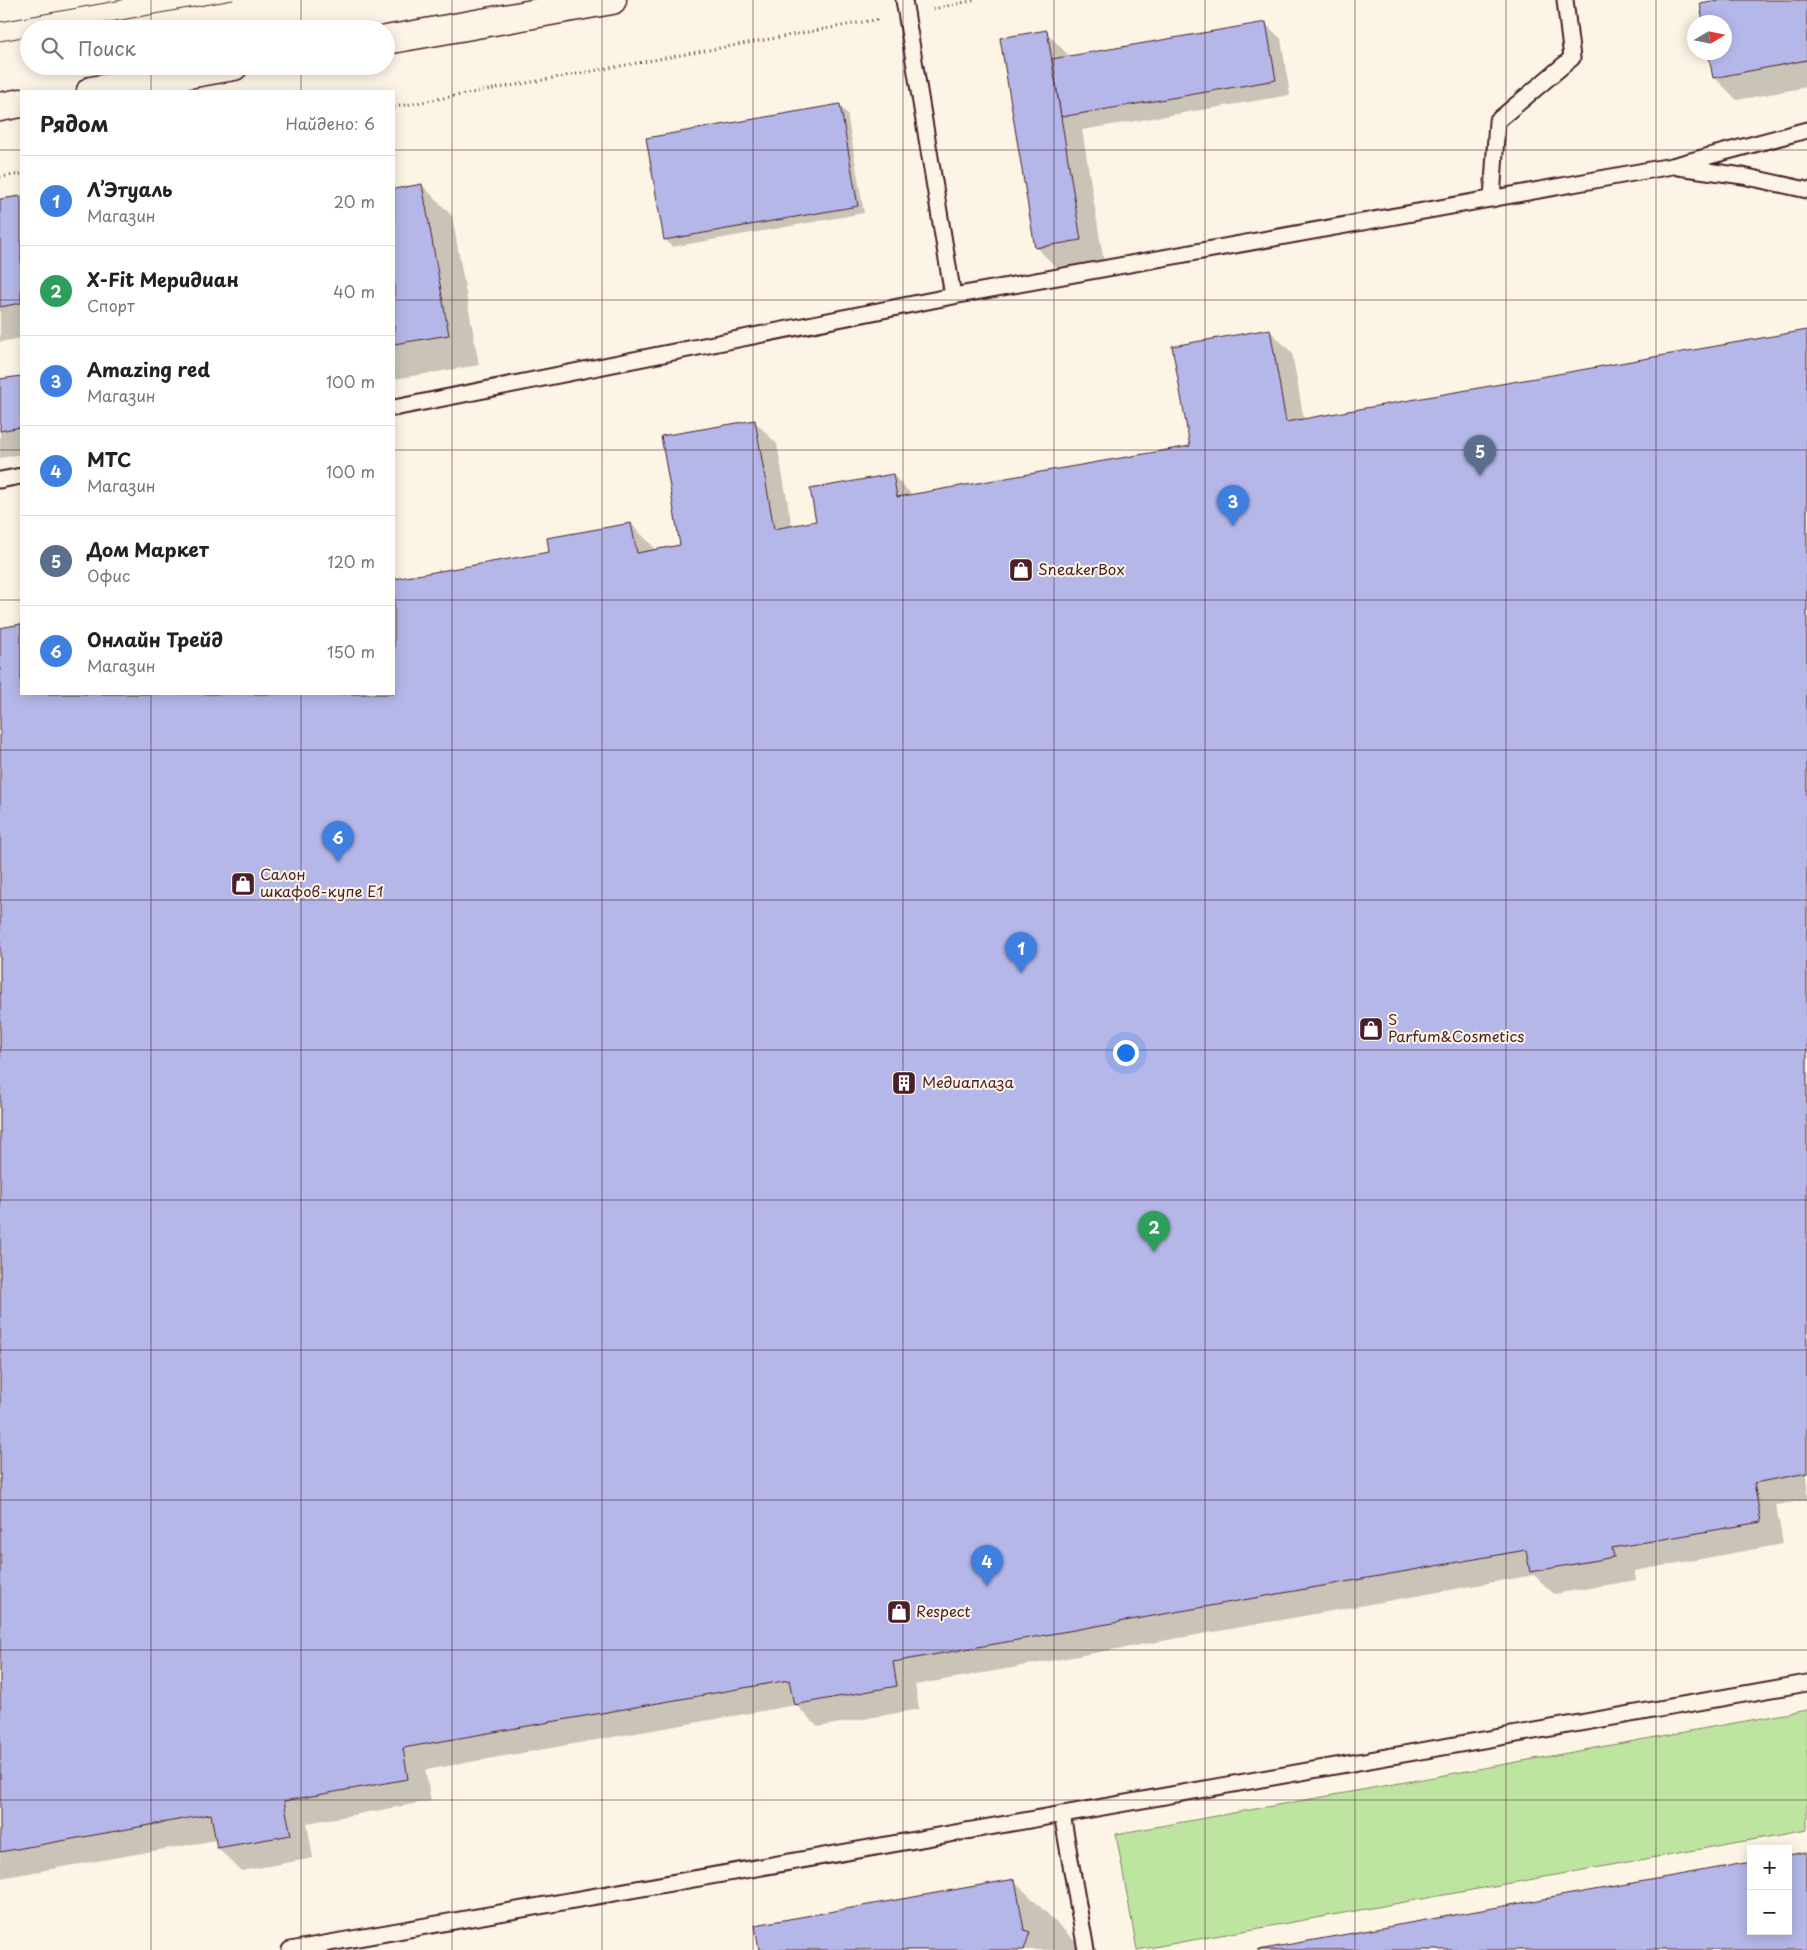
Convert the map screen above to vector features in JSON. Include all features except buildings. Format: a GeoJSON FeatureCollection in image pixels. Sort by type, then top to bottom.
{"type":"FeatureCollection","features":[{"type":"Feature","properties":{"kind":"street"},"geometry":{"type":"LineString","coordinates":[[395,38],[612,0]]}},
{"type":"Feature","properties":{"kind":"street"},"geometry":{"type":"LineString","coordinates":[[97,90],[183,75]]}},
{"type":"Feature","properties":{"kind":"street"},"geometry":{"type":"LineString","coordinates":[[0,107],[20,103]]}},
{"type":"Feature","properties":{"kind":"lane"},"geometry":{"type":"LineString","coordinates":[[1492,199],[1497,122],[1572,58],[1565,0]]}},
{"type":"Feature","properties":{"kind":"lane"},"geometry":{"type":"LineString","coordinates":[[905,7],[953,296]]}},
{"type":"Feature","properties":{"kind":"lane"},"geometry":{"type":"LineString","coordinates":[[395,408],[953,296],[1672,166],[1807,130]]}},
{"type":"Feature","properties":{"kind":"lane"},"geometry":{"type":"LineString","coordinates":[[1672,166],[1743,176],[1807,190]]}},
{"type":"Feature","properties":{"kind":"lane"},"geometry":{"type":"LineString","coordinates":[[0,480],[20,476]]}},
{"type":"Feature","properties":{"kind":"lane"},"geometry":{"type":"LineString","coordinates":[[290,1950],[1807,1683]]}},
{"type":"Feature","properties":{"kind":"lane"},"geometry":{"type":"LineString","coordinates":[[1062,1814],[1086,1950]]}},
{"type":"Feature","properties":{"kind":"path"},"geometry":{"type":"LineString","coordinates":[[395,107],[905,7],[975,0]]}},
{"type":"Feature","properties":{"kind":"path"},"geometry":{"type":"LineString","coordinates":[[0,178],[20,174]]}},
{"type":"Feature","properties":{"kind":"green space"},"geometry":{"type":"Polygon","coordinates":[[[1807,1710],[1807,1830],[1137,1950],[1116,1834],[1807,1710]]]}},
{"type":"Feature","properties":{"kind":"tram line"},"geometry":{"type":"LineString","coordinates":[[0,22],[122,0]]}},
{"type":"Feature","properties":{"kind":"tram line"},"geometry":{"type":"LineString","coordinates":[[121,20],[233,0]]}},
{"type":"Feature","properties":{"kind":"tram line"},"geometry":{"type":"LineString","coordinates":[[0,41],[20,38]]}},
{"type":"Feature","properties":{"kind":"place","name":"Дом Маркет"},"geometry":{"type":"Point","coordinates":[1480,476]}},
{"type":"Feature","properties":{"kind":"place","name":"Amazing red"},"geometry":{"type":"Point","coordinates":[1233,526]}},
{"type":"Feature","properties":{"kind":"place","name":"SneakerBox"},"geometry":{"type":"Point","coordinates":[1021,570]}},
{"type":"Feature","properties":{"kind":"place","name":"Онлайн Трейд"},"geometry":{"type":"Point","coordinates":[338,862]}},
{"type":"Feature","properties":{"kind":"place","name":"Салон шкафов-купе Е1"},"geometry":{"type":"Point","coordinates":[243,884]}},
{"type":"Feature","properties":{"kind":"place","name":"Л’Этуаль"},"geometry":{"type":"Point","coordinates":[1021,973]}},
{"type":"Feature","properties":{"kind":"place","name":"S Parfum&Cosmetics"},"geometry":{"type":"Point","coordinates":[1371,1029]}},
{"type":"Feature","properties":{"kind":"place","name":"Медиаплаза"},"geometry":{"type":"Point","coordinates":[904,1083]}},
{"type":"Feature","properties":{"kind":"place","name":"X-Fit Меридиан"},"geometry":{"type":"Point","coordinates":[1154,1252]}},
{"type":"Feature","properties":{"kind":"place","name":"МТС"},"geometry":{"type":"Point","coordinates":[987,1586]}},
{"type":"Feature","properties":{"kind":"place","name":"Respect"},"geometry":{"type":"Point","coordinates":[899,1612]}}]}
